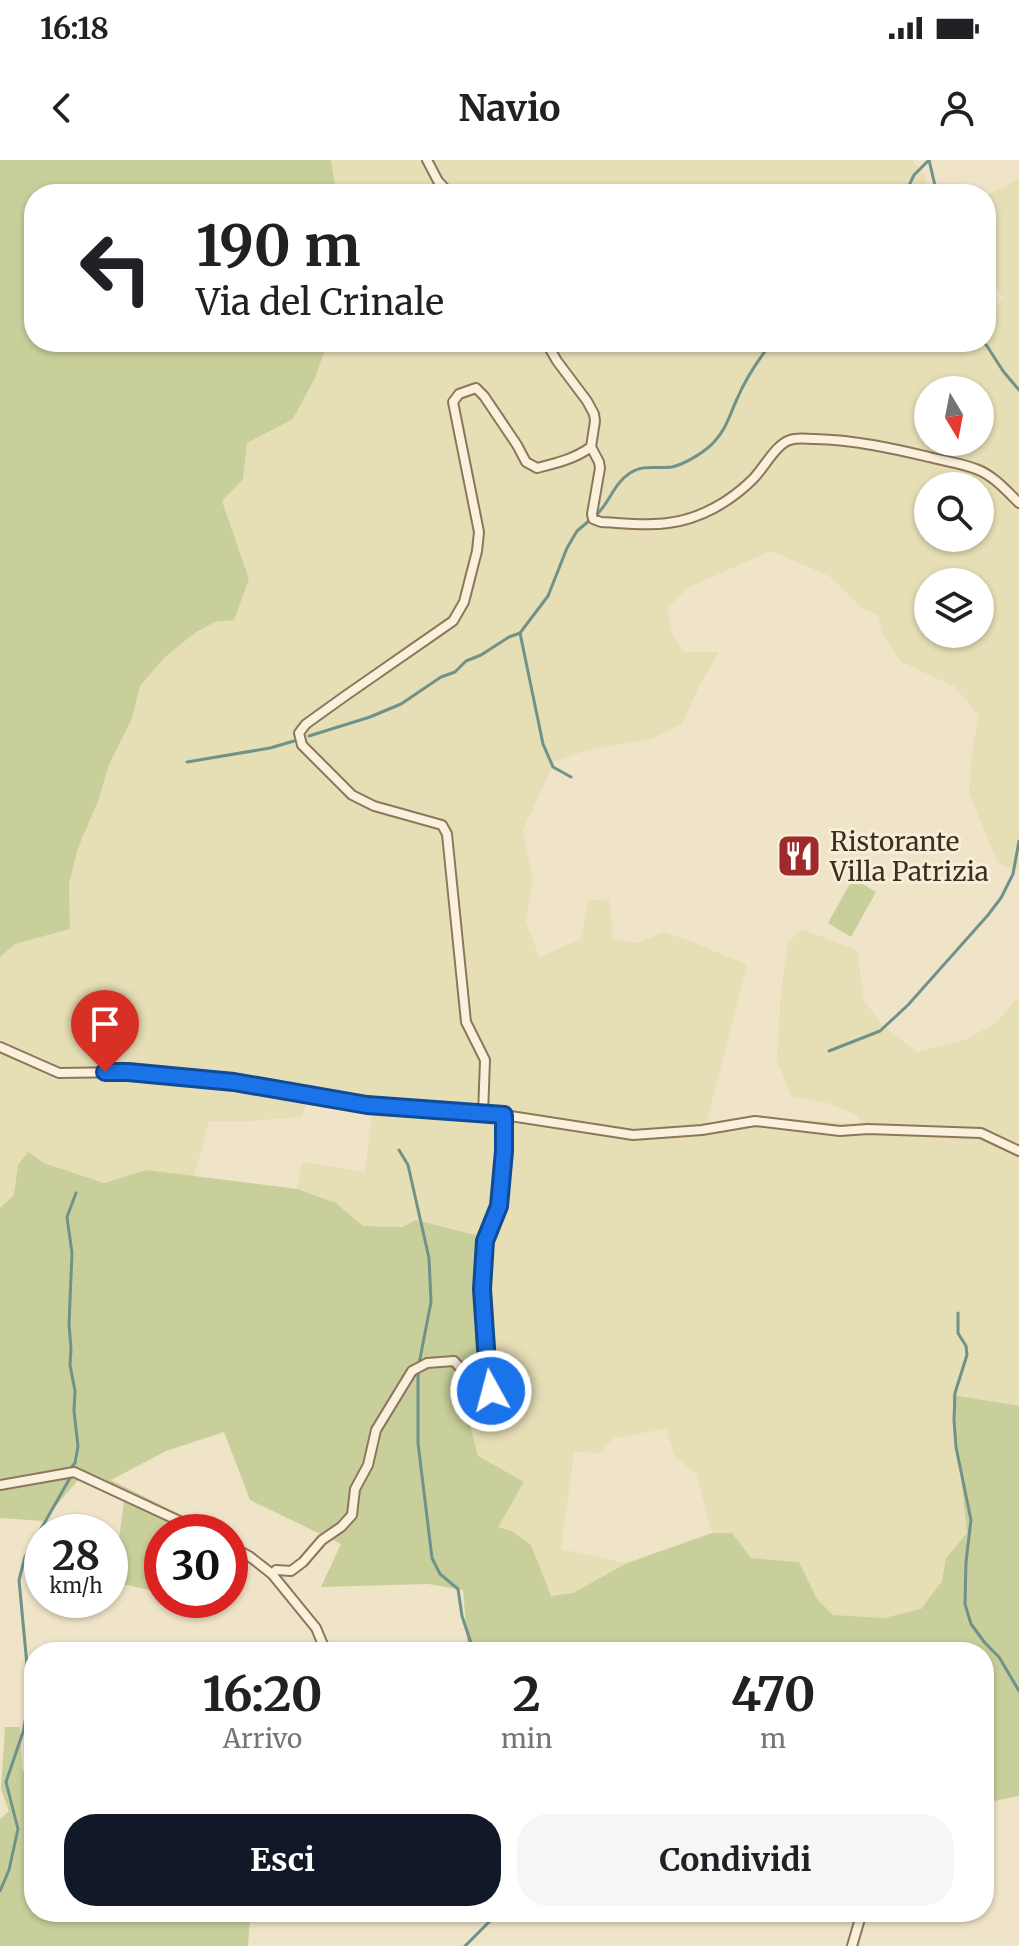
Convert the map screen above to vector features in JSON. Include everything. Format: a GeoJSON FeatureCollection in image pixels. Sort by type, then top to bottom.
{"type":"FeatureCollection","features":[{"type":"Feature","properties":{"kind":"street"},"geometry":{"type":"LineString","coordinates":[[427,160],[441,184]]}},
{"type":"Feature","properties":{"kind":"street"},"geometry":{"type":"LineString","coordinates":[[552,352],[594,414],[591,447],[600,468],[592,514],[593,519],[601,522],[664,524],[718,506],[754,478],[778,448],[794,438],[871,444],[979,469],[1019,503]]}},
{"type":"Feature","properties":{"kind":"street"},"geometry":{"type":"LineString","coordinates":[[483,1114],[485,1060],[466,1022],[447,834],[442,825],[374,806],[352,795],[302,745],[299,733],[332,705],[453,621],[464,602],[479,532],[453,402],[459,394],[476,388],[526,462],[537,468],[569,460],[591,447]]}},
{"type":"Feature","properties":{"kind":"street"},"geometry":{"type":"LineString","coordinates":[[0,1047],[59,1073],[128,1072],[234,1082],[367,1105],[504,1115],[633,1135],[702,1130],[755,1121],[840,1131],[981,1133],[1019,1151]]}},
{"type":"Feature","properties":{"kind":"street"},"geometry":{"type":"LineString","coordinates":[[272,1574],[276,1570],[291,1571],[352,1515],[355,1489],[368,1465],[376,1430],[412,1371],[427,1363],[454,1361],[484,1394],[491,1391],[482,1289],[485,1241],[499,1206],[504,1115]]}},
{"type":"Feature","properties":{"kind":"street"},"geometry":{"type":"LineString","coordinates":[[0,1485],[74,1472],[164,1514]]}},
{"type":"Feature","properties":{"kind":"street"},"geometry":{"type":"LineString","coordinates":[[248,1555],[272,1574],[316,1628],[322,1642]]}},
{"type":"Feature","properties":{"kind":"street"},"geometry":{"type":"LineString","coordinates":[[852,1946],[859,1922]]}},
{"type":"Feature","properties":{"kind":"shaded area"},"geometry":{"type":"Polygon","coordinates":[[[331,160],[912,160],[926,177],[926,184],[335,184],[331,160]]]}},
{"type":"Feature","properties":{"kind":"shaded area"},"geometry":{"type":"Polygon","coordinates":[[[1019,179],[1019,870],[998,863],[969,793],[972,751],[979,716],[955,687],[900,661],[882,633],[878,615],[862,608],[829,576],[771,551],[689,587],[667,608],[673,636],[684,652],[719,652],[682,724],[652,739],[588,750],[555,761],[523,830],[533,880],[526,922],[539,957],[581,939],[588,901],[609,899],[613,938],[637,943],[664,932],[747,965],[706,1125],[768,1117],[860,1124],[859,1116],[828,1103],[791,1097],[777,1059],[781,991],[788,943],[801,929],[857,950],[864,1000],[882,1025],[917,1052],[968,1039],[996,1022],[1019,997],[1019,1406],[953,1396],[967,1533],[946,1558],[942,1581],[921,1609],[884,1618],[833,1615],[817,1599],[799,1562],[751,1558],[732,1533],[712,1533],[696,1474],[675,1457],[666,1429],[613,1438],[600,1453],[574,1452],[561,1549],[627,1563],[573,1593],[550,1596],[531,1545],[512,1531],[497,1527],[524,1482],[478,1456],[470,1425],[484,1383],[475,1288],[479,1236],[363,1226],[336,1203],[297,1189],[302,1162],[365,1172],[373,1103],[309,1092],[302,1117],[209,1121],[194,1177],[146,1170],[104,1183],[44,1163],[18,1165],[15,1195],[0,1208],[0,957],[15,944],[70,929],[69,884],[78,848],[109,765],[132,719],[140,686],[165,657],[196,632],[215,622],[249,579],[222,501],[243,479],[247,443],[294,418],[324,352],[996,352],[996,308],[1003,298],[996,287],[996,191],[1019,179]]]}},
{"type":"Feature","properties":{"kind":"green space"},"geometry":{"type":"Polygon","coordinates":[[[0,160],[331,160],[335,184],[24,184],[24,352],[324,352],[314,380],[293,419],[247,443],[243,479],[222,501],[249,579],[234,620],[215,622],[196,632],[165,657],[140,686],[132,719],[109,765],[78,848],[69,884],[70,929],[15,944],[0,957],[0,160]]]}},
{"type":"Feature","properties":{"kind":"green space"},"geometry":{"type":"Polygon","coordinates":[[[853,878],[876,892],[851,937],[828,923],[853,878]]]}},
{"type":"Feature","properties":{"kind":"green space"},"geometry":{"type":"Polygon","coordinates":[[[28,1152],[44,1163],[104,1183],[146,1170],[297,1189],[336,1203],[363,1226],[402,1227],[416,1220],[479,1236],[475,1288],[484,1383],[470,1425],[478,1456],[524,1482],[498,1527],[512,1531],[531,1545],[551,1596],[573,1593],[627,1563],[712,1533],[732,1533],[751,1558],[799,1562],[817,1599],[833,1615],[884,1618],[921,1609],[942,1581],[946,1558],[967,1533],[952,1395],[1019,1406],[1019,1796],[994,1801],[994,1642],[467,1642],[463,1590],[428,1584],[321,1587],[341,1544],[250,1500],[224,1432],[166,1451],[111,1480],[179,1514],[144,1514],[144,1589],[128,1585],[128,1514],[122,1514],[124,1502],[79,1479],[49,1514],[24,1514],[24,1520],[0,1518],[0,1208],[14,1195],[18,1165],[28,1152]]]}},
{"type":"Feature","properties":{"kind":"green space"},"geometry":{"type":"Polygon","coordinates":[[[5,1727],[20,1727],[24,1772],[24,1922],[250,1922],[248,1946],[0,1946],[0,1819],[9,1811],[1,1789],[5,1727]]]}},
{"type":"Feature","properties":{"kind":"waterway"},"geometry":{"type":"LineString","coordinates":[[929,160],[935,184]]}},
{"type":"Feature","properties":{"kind":"waterway"},"geometry":{"type":"LineString","coordinates":[[910,184],[929,160]]}},
{"type":"Feature","properties":{"kind":"waterway"},"geometry":{"type":"LineString","coordinates":[[596,515],[630,473],[645,468],[677,465],[710,446],[722,432],[748,376],[764,352]]}},
{"type":"Feature","properties":{"kind":"waterway"},"geometry":{"type":"LineString","coordinates":[[991,352],[1019,390]]}},
{"type":"Feature","properties":{"kind":"waterway"},"geometry":{"type":"LineString","coordinates":[[309,736],[401,704],[441,677],[455,672],[466,661],[520,633],[548,596],[577,531],[590,520]]}},
{"type":"Feature","properties":{"kind":"waterway"},"geometry":{"type":"LineString","coordinates":[[520,633],[543,744],[553,767],[571,777]]}},
{"type":"Feature","properties":{"kind":"waterway"},"geometry":{"type":"LineString","coordinates":[[187,762],[294,741]]}},
{"type":"Feature","properties":{"kind":"waterway"},"geometry":{"type":"LineString","coordinates":[[829,1051],[880,1031],[908,1005],[1001,898],[1013,874],[1019,841]]}},
{"type":"Feature","properties":{"kind":"waterway"},"geometry":{"type":"LineString","coordinates":[[399,1150],[408,1165],[429,1258],[431,1302],[419,1364]]}},
{"type":"Feature","properties":{"kind":"waterway"},"geometry":{"type":"LineString","coordinates":[[25,1642],[19,1580],[25,1557],[70,1478],[69,1470],[75,1463],[78,1446],[75,1391],[70,1365],[72,1253],[67,1217],[76,1193]]}},
{"type":"Feature","properties":{"kind":"waterway"},"geometry":{"type":"LineString","coordinates":[[958,1313],[958,1333],[966,1346],[967,1355],[955,1393],[954,1420],[956,1447],[971,1520],[965,1604],[971,1624],[984,1642]]}},
{"type":"Feature","properties":{"kind":"waterway"},"geometry":{"type":"LineString","coordinates":[[418,1372],[418,1443],[432,1558],[440,1574],[458,1589],[471,1642]]}},
{"type":"Feature","properties":{"kind":"waterway"},"geometry":{"type":"LineString","coordinates":[[994,1652],[1019,1691]]}},
{"type":"Feature","properties":{"kind":"waterway"},"geometry":{"type":"LineString","coordinates":[[0,1891],[9,1870],[18,1829],[6,1782],[24,1727]]}},
{"type":"Feature","properties":{"kind":"waterway"},"geometry":{"type":"LineString","coordinates":[[465,1946],[489,1922]]}},
{"type":"Feature","properties":{"kind":"place","name":"Ristorante Villa Patrizia"},"geometry":{"type":"Point","coordinates":[799,856]}},
{"type":"Feature","properties":{"kind":"route"},"geometry":{"type":"LineString","coordinates":[[105,1072],[234,1082],[367,1105],[504,1115],[499,1206],[485,1241],[482,1289],[491,1391]]}}]}
